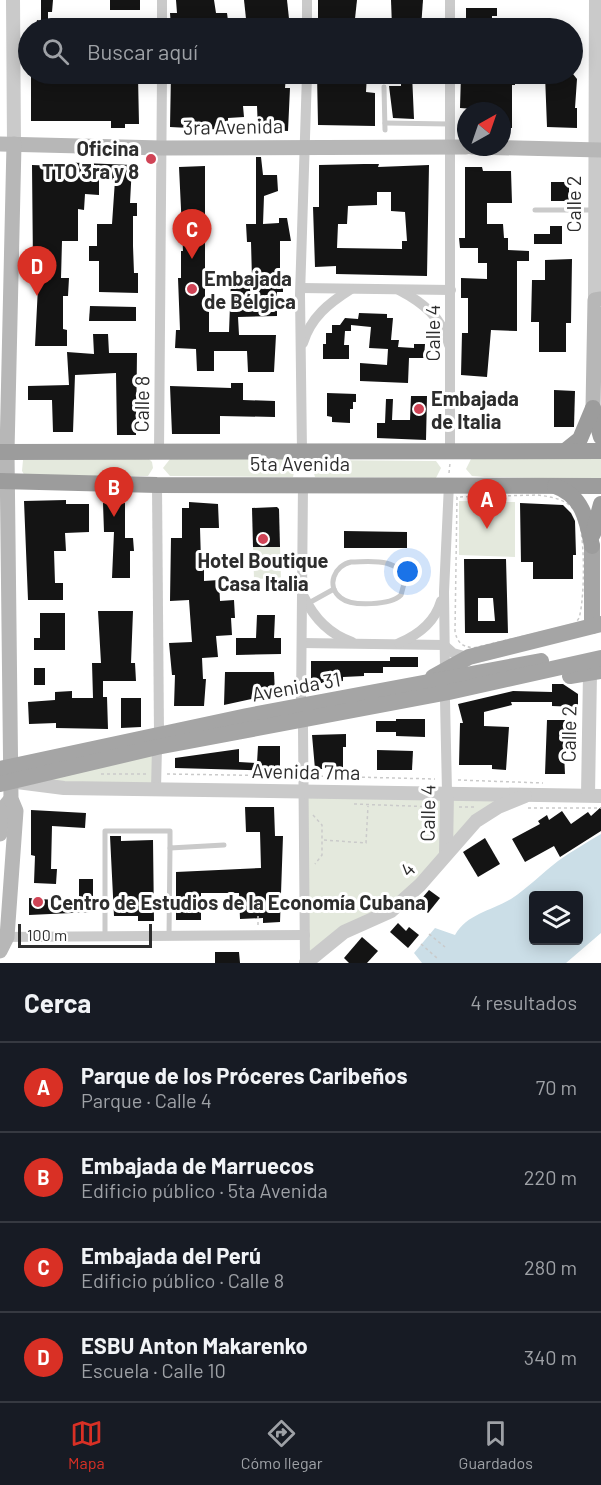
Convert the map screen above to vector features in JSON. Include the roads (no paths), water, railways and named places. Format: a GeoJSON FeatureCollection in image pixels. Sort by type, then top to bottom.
{"type":"FeatureCollection","features":[{"type":"Feature","properties":{"kind":"highway"},"geometry":{"type":"LineString","coordinates":[[593,408],[601,437]]}},
{"type":"Feature","properties":{"kind":"highway"},"geometry":{"type":"LineString","coordinates":[[565,450],[580,439],[593,408]]}},
{"type":"Feature","properties":{"kind":"highway","name":"5ta Avenida"},"geometry":{"type":"LineString","coordinates":[[3,452],[601,451]]}},
{"type":"Feature","properties":{"kind":"highway","name":"5ta Avenida"},"geometry":{"type":"LineString","coordinates":[[4,482],[157,485],[303,484],[453,490],[552,484],[601,486]]}},
{"type":"Feature","properties":{"kind":"highway"},"geometry":{"type":"LineString","coordinates":[[552,484],[565,489],[584,511],[592,546]]}},
{"type":"Feature","properties":{"kind":"highway"},"geometry":{"type":"LineString","coordinates":[[592,546],[597,513],[601,504]]}},
{"type":"Feature","properties":{"kind":"main road","name":"3ra Avenida"},"geometry":{"type":"LineString","coordinates":[[7,144],[162,148],[457,146]]}},
{"type":"Feature","properties":{"kind":"main road"},"geometry":{"type":"LineString","coordinates":[[0,834],[5,776],[3,452],[7,144]]}},
{"type":"Feature","properties":{"kind":"main road"},"geometry":{"type":"LineString","coordinates":[[511,148],[598,150]]}},
{"type":"Feature","properties":{"kind":"main road","name":"Calle 2"},"geometry":{"type":"LineString","coordinates":[[593,408],[594,332],[599,304]]}},
{"type":"Feature","properties":{"kind":"main road"},"geometry":{"type":"LineString","coordinates":[[396,689],[445,671],[469,657],[597,625],[592,591],[592,546]]}},
{"type":"Feature","properties":{"kind":"main road"},"geometry":{"type":"LineString","coordinates":[[592,591],[601,606]]}},
{"type":"Feature","properties":{"kind":"main road","name":"Avenida 31"},"geometry":{"type":"LineString","coordinates":[[5,776],[301,706],[601,648]]}},
{"type":"Feature","properties":{"kind":"main road","name":"Avenida 31"},"geometry":{"type":"LineString","coordinates":[[158,741],[212,737],[459,690],[601,658]]}},
{"type":"Feature","properties":{"kind":"main road"},"geometry":{"type":"LineString","coordinates":[[212,737],[303,726],[596,672]]}},
{"type":"Feature","properties":{"kind":"main road"},"geometry":{"type":"LineString","coordinates":[[2,942],[16,811],[4,806]]}},
{"type":"Feature","properties":{"kind":"street"},"geometry":{"type":"LineString","coordinates":[[7,144],[13,0]]}},
{"type":"Feature","properties":{"kind":"street"},"geometry":{"type":"LineString","coordinates":[[162,0],[162,18]]}},
{"type":"Feature","properties":{"kind":"street"},"geometry":{"type":"LineString","coordinates":[[307,0],[307,18]]}},
{"type":"Feature","properties":{"kind":"street"},"geometry":{"type":"LineString","coordinates":[[450,0],[450,18]]}},
{"type":"Feature","properties":{"kind":"street","name":"Calle 2"},"geometry":{"type":"LineString","coordinates":[[596,0],[598,150],[594,210],[599,304]]}},
{"type":"Feature","properties":{"kind":"street","name":"Calle 8"},"geometry":{"type":"LineString","coordinates":[[159,452],[162,84]]}},
{"type":"Feature","properties":{"kind":"street"},"geometry":{"type":"LineString","coordinates":[[302,452],[301,288],[307,84]]}},
{"type":"Feature","properties":{"kind":"street","name":"Calle 4"},"geometry":{"type":"LineString","coordinates":[[450,84],[452,362],[450,453]]}},
{"type":"Feature","properties":{"kind":"street"},"geometry":{"type":"LineString","coordinates":[[301,288],[451,290]]}},
{"type":"Feature","properties":{"kind":"street"},"geometry":{"type":"LineString","coordinates":[[301,364],[303,341],[313,320],[329,302],[352,288]]}},
{"type":"Feature","properties":{"kind":"street"},"geometry":{"type":"LineString","coordinates":[[396,289],[419,301],[436,317],[447,338],[452,362]]}},
{"type":"Feature","properties":{"kind":"street"},"geometry":{"type":"LineString","coordinates":[[301,706],[303,484]]}},
{"type":"Feature","properties":{"kind":"street"},"geometry":{"type":"LineString","coordinates":[[156,789],[158,741],[157,485]]}},
{"type":"Feature","properties":{"kind":"street"},"geometry":{"type":"LineString","coordinates":[[445,671],[444,592],[453,490]]}},
{"type":"Feature","properties":{"kind":"street"},"geometry":{"type":"LineString","coordinates":[[303,592],[307,604],[326,627],[358,644]]}},
{"type":"Feature","properties":{"kind":"street"},"geometry":{"type":"LineString","coordinates":[[395,644],[423,629],[434,617],[444,592]]}},
{"type":"Feature","properties":{"kind":"street"},"geometry":{"type":"LineString","coordinates":[[302,643],[444,645],[453,653],[469,657]]}},
{"type":"Feature","properties":{"kind":"street","name":"Calle 2"},"geometry":{"type":"LineString","coordinates":[[594,795],[588,761],[596,672]]}},
{"type":"Feature","properties":{"kind":"street","name":"Calle 4"},"geometry":{"type":"LineString","coordinates":[[446,700],[446,854]]}},
{"type":"Feature","properties":{"kind":"street"},"geometry":{"type":"LineString","coordinates":[[303,726],[306,963]]}},
{"type":"Feature","properties":{"kind":"street"},"geometry":{"type":"LineString","coordinates":[[556,789],[576,784],[588,761]]}},
{"type":"Feature","properties":{"kind":"street","name":"Avenida 7ma"},"geometry":{"type":"LineString","coordinates":[[5,776],[64,788],[156,789],[303,797],[447,786],[530,794],[556,789],[594,795]]}},
{"type":"Feature","properties":{"kind":"street","name":"4"},"geometry":{"type":"LineString","coordinates":[[306,963],[344,932],[391,910],[420,885],[476,821],[498,807],[530,794]]}},
{"type":"Feature","properties":{"kind":"street"},"geometry":{"type":"LineString","coordinates":[[2,942],[105,936],[305,935]]}},
{"type":"Feature","properties":{"kind":"lane"},"geometry":{"type":"LineString","coordinates":[[384,87],[385,130]]}},
{"type":"Feature","properties":{"kind":"lane"},"geometry":{"type":"LineString","coordinates":[[385,123],[450,124]]}},
{"type":"Feature","properties":{"kind":"lane"},"geometry":{"type":"LineString","coordinates":[[535,210],[594,210]]}},
{"type":"Feature","properties":{"kind":"lane"},"geometry":{"type":"LineString","coordinates":[[351,562],[392,564],[400,570],[405,580],[401,595],[388,603],[350,602],[340,598],[334,589],[335,573],[342,565],[351,562]]}},
{"type":"Feature","properties":{"kind":"lane"},"geometry":{"type":"LineString","coordinates":[[307,604],[334,589]]}},
{"type":"Feature","properties":{"kind":"lane"},"geometry":{"type":"LineString","coordinates":[[105,936],[105,831],[170,831],[169,936]]}},
{"type":"Feature","properties":{"kind":"lane"},"geometry":{"type":"LineString","coordinates":[[170,848],[224,845]]}},
{"type":"Feature","properties":{"kind":"place","name":"Oficina TTO 3ra y 8"},"geometry":{"type":"Point","coordinates":[151,159]}},
{"type":"Feature","properties":{"kind":"place","name":"Embajada del Perú"},"geometry":{"type":"Point","coordinates":[192,259]}},
{"type":"Feature","properties":{"kind":"place","name":"Embajada de Bélgica"},"geometry":{"type":"Point","coordinates":[192,289]}},
{"type":"Feature","properties":{"kind":"place","name":"ESBU Anton Makarenko"},"geometry":{"type":"Point","coordinates":[37,296]}},
{"type":"Feature","properties":{"kind":"place","name":"Embajada de Italia"},"geometry":{"type":"Point","coordinates":[419,409]}},
{"type":"Feature","properties":{"kind":"place","name":"Embajada de Marruecos"},"geometry":{"type":"Point","coordinates":[114,517]}},
{"type":"Feature","properties":{"kind":"place","name":"Parque de los Próceres Caribeños"},"geometry":{"type":"Point","coordinates":[487,529]}},
{"type":"Feature","properties":{"kind":"place","name":"Hotel Boutique Casa Italia"},"geometry":{"type":"Point","coordinates":[263,539]}},
{"type":"Feature","properties":{"kind":"place","name":"Centro de Estudios de la Economía Cubana"},"geometry":{"type":"Point","coordinates":[38,902]}}]}
